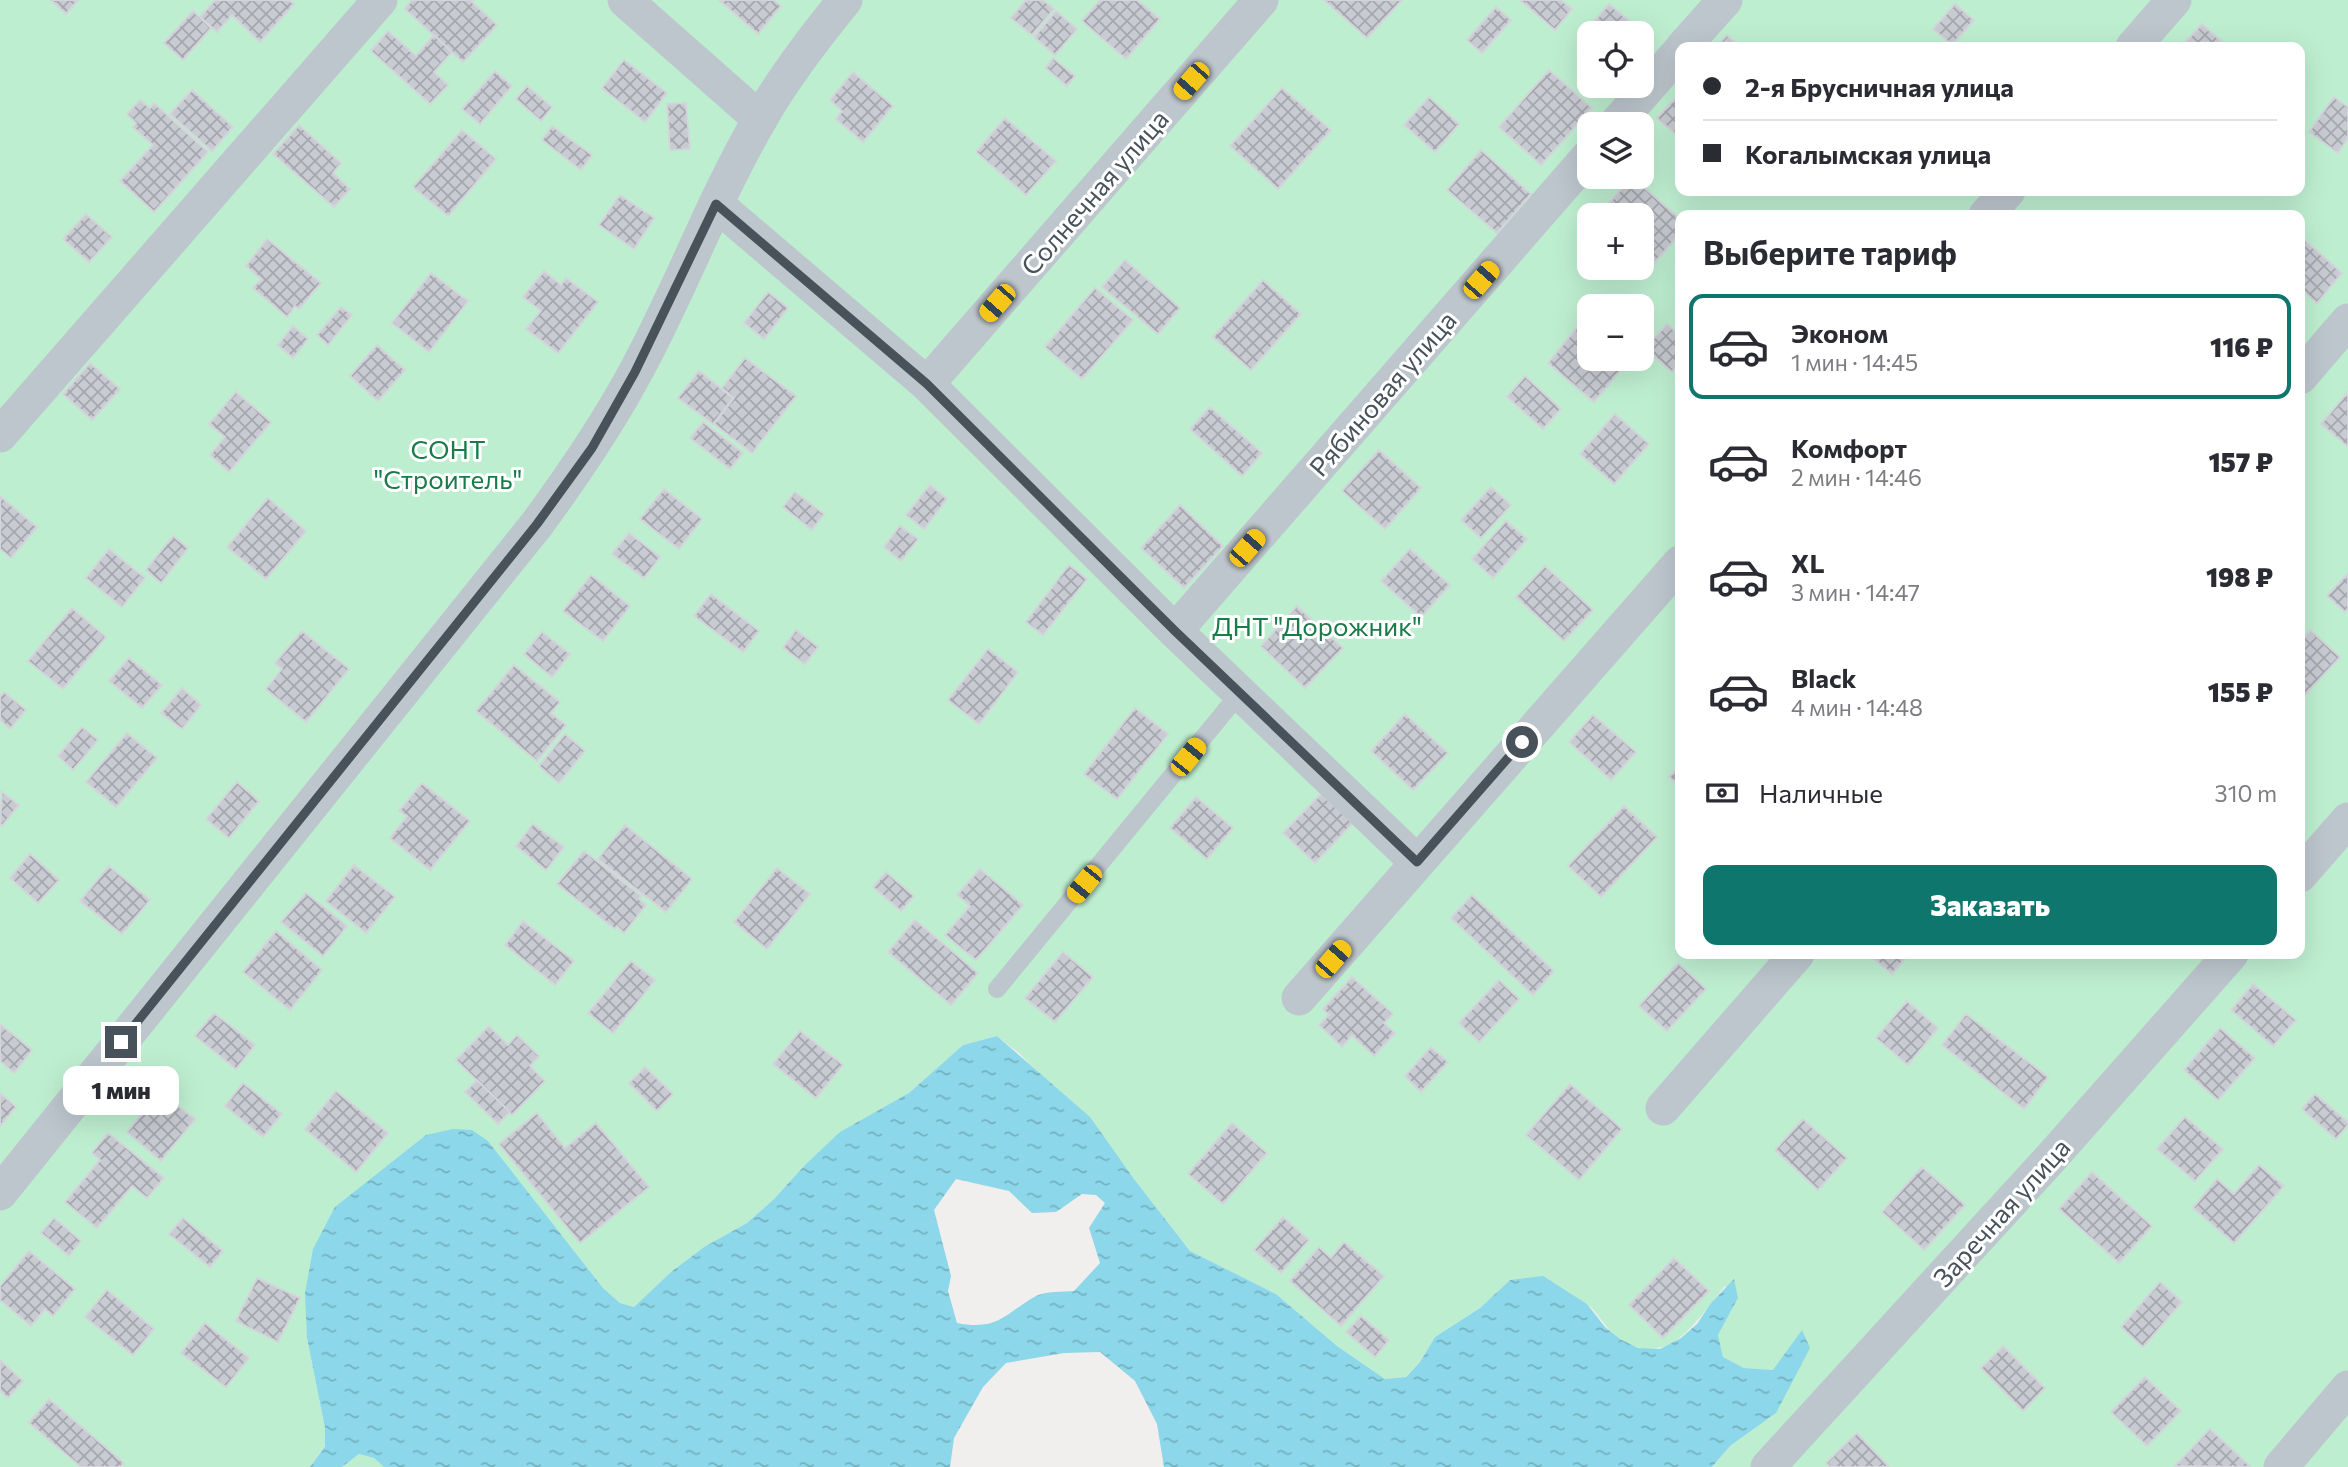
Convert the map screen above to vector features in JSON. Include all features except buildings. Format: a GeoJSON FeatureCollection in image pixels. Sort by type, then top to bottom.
{"type":"FeatureCollection","features":[{"type":"Feature","properties":{"kind":"street"},"geometry":{"type":"LineString","coordinates":[[0,435],[380,0]]}},
{"type":"Feature","properties":{"kind":"street"},"geometry":{"type":"LineString","coordinates":[[625,0],[760,119]]}},
{"type":"Feature","properties":{"kind":"street"},"geometry":{"type":"LineString","coordinates":[[0,1193],[561,492],[592,448],[635,372],[760,119],[788,74],[845,0]]}},
{"type":"Feature","properties":{"kind":"street","name":"Солнечная улица"},"geometry":{"type":"LineString","coordinates":[[927,384],[1261,0]]}},
{"type":"Feature","properties":{"kind":"street"},"geometry":{"type":"LineString","coordinates":[[1688,42],[1725,0]]}},
{"type":"Feature","properties":{"kind":"street"},"geometry":{"type":"LineString","coordinates":[[2137,42],[2174,0]]}},
{"type":"Feature","properties":{"kind":"street"},"geometry":{"type":"LineString","coordinates":[[1627,112],[1675,57]]}},
{"type":"Feature","properties":{"kind":"street","name":"Рябиновая улица"},"geometry":{"type":"LineString","coordinates":[[1175,631],[1577,170]]}},
{"type":"Feature","properties":{"kind":"street"},"geometry":{"type":"LineString","coordinates":[[1991,210],[2003,196]]}},
{"type":"Feature","properties":{"kind":"street"},"geometry":{"type":"LineString","coordinates":[[716,204],[927,384],[1175,631],[1417,862]]}},
{"type":"Feature","properties":{"kind":"street"},"geometry":{"type":"LineString","coordinates":[[2305,371],[2348,321]]}},
{"type":"Feature","properties":{"kind":"street"},"geometry":{"type":"LineString","coordinates":[[1299,998],[1675,569]]}},
{"type":"Feature","properties":{"kind":"street"},"geometry":{"type":"LineString","coordinates":[[2305,869],[2348,820]]}},
{"type":"Feature","properties":{"kind":"street"},"geometry":{"type":"LineString","coordinates":[[1663,1108],[1793,959]]}},
{"type":"Feature","properties":{"kind":"street","name":"Заречная улица"},"geometry":{"type":"LineString","coordinates":[[1768,1467],[2041,1169],[2227,959]]}},
{"type":"Feature","properties":{"kind":"street"},"geometry":{"type":"LineString","coordinates":[[2281,1467],[2348,1388]]}},
{"type":"Feature","properties":{"kind":"lane"},"geometry":{"type":"LineString","coordinates":[[997,989],[1240,693]]}},
{"type":"Feature","properties":{"kind":"green space"},"geometry":{"type":"Polygon","coordinates":[[[0,0],[2348,0],[2348,1467],[1712,1467],[1730,1446],[1776,1413],[1773,1370],[1744,1368],[1723,1357],[1718,1335],[1738,1298],[1725,1286],[1681,1337],[1654,1349],[1638,1347],[1620,1339],[1585,1303],[1510,1280],[1480,1308],[1435,1337],[1420,1362],[1405,1377],[1385,1379],[1337,1346],[1276,1294],[1190,1251],[1134,1179],[1045,1079],[997,1036],[963,1045],[909,1093],[804,1166],[774,1199],[747,1223],[704,1247],[671,1272],[634,1307],[620,1303],[603,1288],[488,1141],[307,1338],[325,1428],[325,1445],[310,1467],[0,1467],[0,0]]]}},
{"type":"Feature","properties":{"kind":"green space"},"geometry":{"type":"Polygon","coordinates":[[[359,1454],[374,1458],[384,1467],[342,1467],[359,1454]]]}},
{"type":"Feature","properties":{"kind":"water"},"geometry":{"type":"Polygon","coordinates":[[[997,1036],[1090,1117],[1190,1251],[1276,1294],[1337,1346],[1385,1379],[1406,1377],[1420,1362],[1435,1337],[1480,1308],[1510,1280],[1543,1276],[1587,1304],[1605,1327],[1620,1339],[1638,1348],[1660,1349],[1681,1338],[1697,1324],[1711,1303],[1734,1279],[1738,1298],[1718,1335],[1723,1357],[1744,1368],[1773,1370],[1802,1330],[1810,1348],[1776,1413],[1730,1446],[1712,1467],[1164,1467],[1157,1424],[1135,1381],[1100,1352],[1064,1353],[1006,1363],[983,1387],[954,1438],[950,1467],[384,1467],[374,1458],[359,1454],[342,1467],[310,1467],[325,1446],[325,1428],[307,1338],[305,1293],[313,1249],[335,1207],[426,1135],[453,1129],[472,1130],[488,1141],[603,1288],[620,1303],[634,1307],[671,1272],[704,1247],[747,1223],[840,1132],[909,1093],[963,1045],[997,1036]],[[956,1179],[934,1210],[951,1276],[948,1291],[957,1323],[992,1323],[1040,1294],[1074,1291],[1100,1263],[1089,1228],[1105,1203],[1096,1195],[1082,1194],[1056,1212],[1032,1213],[1009,1191],[956,1179]]]}},
{"type":"Feature","properties":{"kind":"route"},"geometry":{"type":"LineString","coordinates":[[121,1042],[537,524],[592,448],[635,372],[716,204],[927,384],[1175,631],[1417,862],[1522,742]]}},
{"type":"Feature","properties":{"kind":"park label","name":"СОНТ \"Строитель\""},"geometry":{"type":"Point","coordinates":[448,463]}},
{"type":"Feature","properties":{"kind":"park label","name":"ДНТ \"Дорожник\""},"geometry":{"type":"Point","coordinates":[1317,625]}}]}
